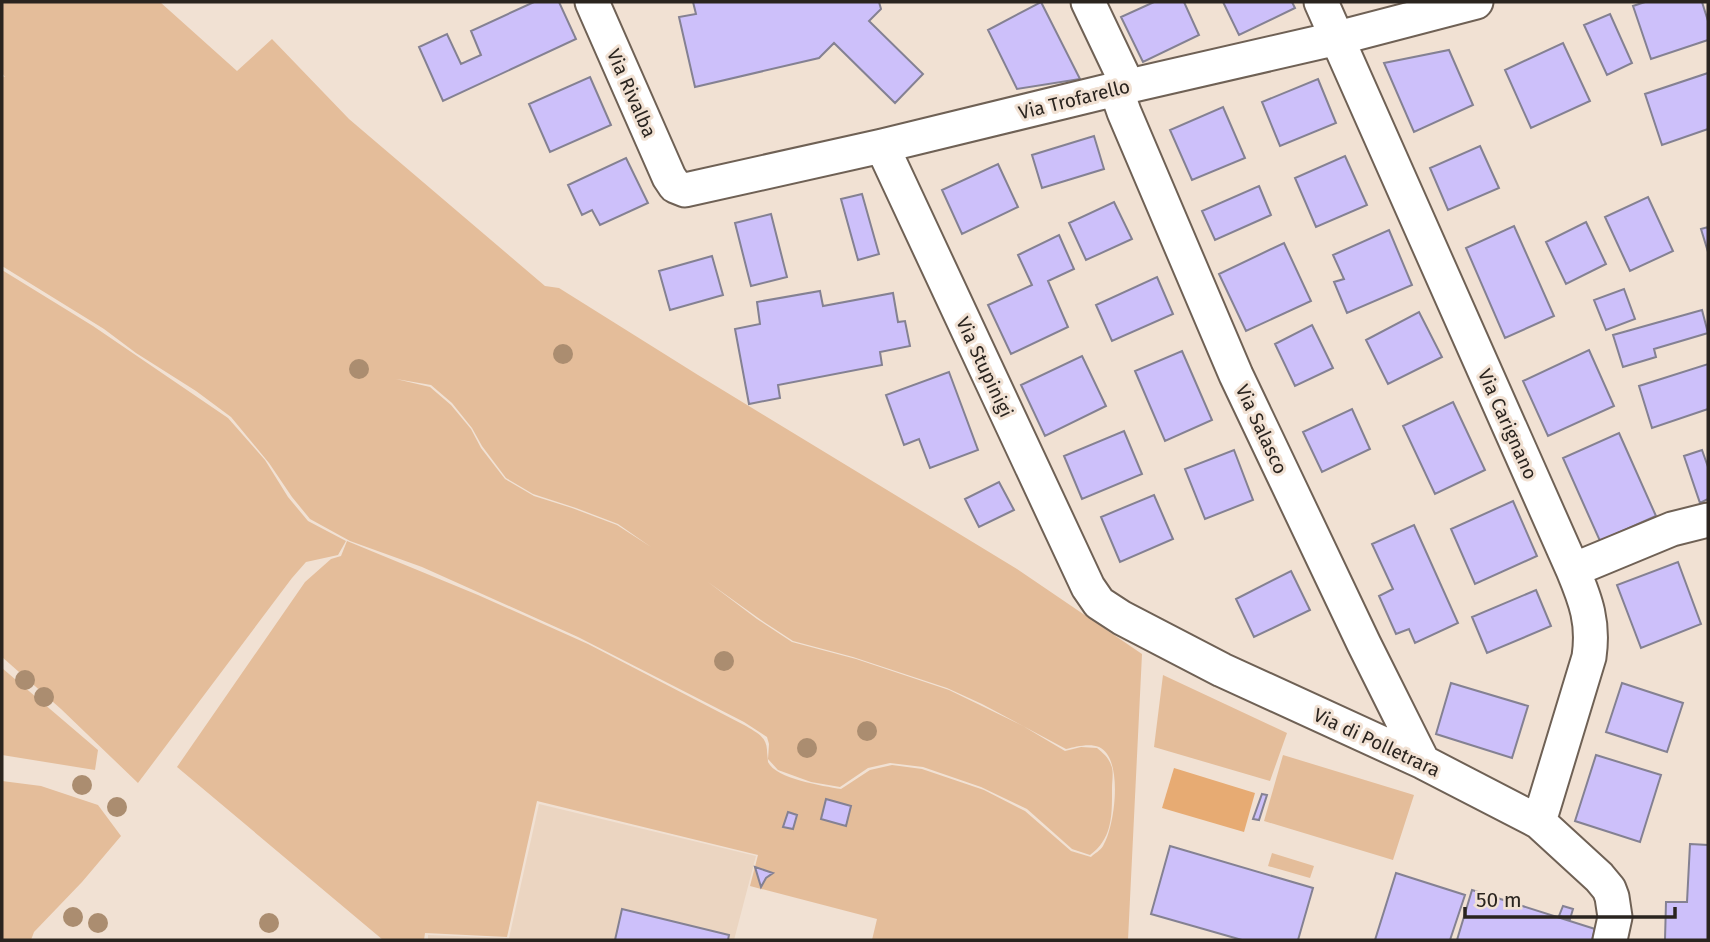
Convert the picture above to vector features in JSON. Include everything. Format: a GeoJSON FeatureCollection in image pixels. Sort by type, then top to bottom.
{"type":"FeatureCollection","features":[{"type":"Feature","properties":{"kind":"street","name":"Via Rivalba"},"geometry":{"type":"LineString","coordinates":[[592,2],[673,183]]}},
{"type":"Feature","properties":{"kind":"street","name":"Via Salasco"},"geometry":{"type":"LineString","coordinates":[[1088,2],[1122,87],[1124,112],[1236,375],[1423,762]]}},
{"type":"Feature","properties":{"kind":"street","name":"Via Carignano"},"geometry":{"type":"LineString","coordinates":[[1321,2],[1573,570],[1589,613],[1589,657],[1539,822]]}},
{"type":"Feature","properties":{"kind":"street","name":"Via Trofarello"},"geometry":{"type":"LineString","coordinates":[[673,183],[679,189],[693,189],[1338,38],[1476,2]]}},
{"type":"Feature","properties":{"kind":"street","name":"Via Stupinigi"},"geometry":{"type":"LineString","coordinates":[[883,146],[1087,587]]}},
{"type":"Feature","properties":{"kind":"street"},"geometry":{"type":"LineString","coordinates":[[1573,570],[1672,529],[1708,520]]}},
{"type":"Feature","properties":{"kind":"street","name":"Via di Polletrara"},"geometry":{"type":"LineString","coordinates":[[1087,587],[1099,603],[1122,618],[1223,670],[1423,762],[1539,822],[1609,888],[1615,917],[1610,940]]}},
{"type":"Feature","properties":{"kind":"shaded area"},"geometry":{"type":"Polygon","coordinates":[[[2,2],[160,2],[237,71],[272,39],[349,119],[545,286],[559,288],[1017,569],[1142,654],[1128,940],[872,940],[877,919],[750,886],[758,855],[537,801],[507,937],[425,933],[424,940],[383,940],[177,767],[305,582],[331,559],[341,556],[347,541],[588,644],[746,726],[763,738],[768,762],[773,768],[801,781],[841,789],[870,770],[892,765],[922,769],[984,790],[1025,811],[1071,851],[1091,857],[1103,846],[1111,824],[1115,794],[1112,764],[1107,754],[1099,747],[1087,745],[1066,749],[982,704],[947,688],[853,657],[793,641],[708,582],[757,619],[792,642],[856,659],[949,690],[1023,726],[1065,751],[1081,747],[1097,748],[1112,767],[1110,825],[1103,841],[1090,855],[1072,849],[1027,809],[981,787],[923,767],[890,763],[868,768],[840,787],[811,782],[778,770],[768,759],[767,737],[744,722],[578,637],[422,567],[350,541],[310,519],[231,417],[104,329],[2,266],[2,76],[5,77],[2,73],[2,2]],[[396,379],[430,387],[451,405],[505,479],[534,496],[617,525],[651,547],[618,524],[533,494],[506,478],[472,428],[452,403],[431,385],[396,379]]]}},
{"type":"Feature","properties":{"kind":"shaded area"},"geometry":{"type":"Polygon","coordinates":[[[2,270],[93,326],[228,418],[265,460],[288,497],[308,521],[346,541],[338,555],[306,562],[292,578],[138,783],[2,657],[2,270]]]}},
{"type":"Feature","properties":{"kind":"shaded area"},"geometry":{"type":"Polygon","coordinates":[[[2,668],[98,750],[95,770],[2,755],[2,668]]]}},
{"type":"Feature","properties":{"kind":"shaded area"},"geometry":{"type":"Polygon","coordinates":[[[1163,675],[1287,733],[1270,781],[1154,747],[1163,675]]]}},
{"type":"Feature","properties":{"kind":"shaded area"},"geometry":{"type":"Polygon","coordinates":[[[1283,755],[1414,795],[1393,860],[1264,821],[1283,755]]]}},
{"type":"Feature","properties":{"kind":"shaded area"},"geometry":{"type":"Polygon","coordinates":[[[1174,768],[1255,793],[1244,832],[1162,808],[1174,768]]]}},
{"type":"Feature","properties":{"kind":"shaded area"},"geometry":{"type":"Polygon","coordinates":[[[2,781],[41,786],[98,805],[121,836],[34,932],[31,940],[2,940],[2,781]]]}},
{"type":"Feature","properties":{"kind":"shaded area"},"geometry":{"type":"Polygon","coordinates":[[[539,804],[756,856],[734,940],[428,940],[428,935],[509,938],[539,804]]]}},
{"type":"Feature","properties":{"kind":"shaded area"},"geometry":{"type":"Polygon","coordinates":[[[1272,853],[1314,866],[1310,878],[1268,866],[1272,853]]]}},
{"type":"Feature","properties":{"kind":"building"},"geometry":{"type":"Polygon","coordinates":[[[534,2],[559,2],[576,39],[443,101],[419,47],[447,34],[461,64],[481,55],[471,31],[534,2]]]}},
{"type":"Feature","properties":{"kind":"building"},"geometry":{"type":"Polygon","coordinates":[[[693,2],[879,2],[881,9],[869,21],[923,74],[895,103],[834,43],[819,58],[695,87],[679,17],[696,14],[693,2]]]}},
{"type":"Feature","properties":{"kind":"building"},"geometry":{"type":"Polygon","coordinates":[[[1041,2],[1080,79],[1017,89],[988,30],[1041,2]]]}},
{"type":"Feature","properties":{"kind":"building"},"geometry":{"type":"Polygon","coordinates":[[[1154,2],[1184,2],[1199,35],[1143,62],[1121,17],[1154,2]]]}},
{"type":"Feature","properties":{"kind":"building"},"geometry":{"type":"Polygon","coordinates":[[[1223,2],[1292,2],[1295,8],[1239,35],[1223,2]]]}},
{"type":"Feature","properties":{"kind":"building"},"geometry":{"type":"Polygon","coordinates":[[[1645,2],[1702,2],[1708,21],[1708,40],[1651,59],[1633,6],[1645,2]]]}},
{"type":"Feature","properties":{"kind":"building"},"geometry":{"type":"Polygon","coordinates":[[[1610,14],[1632,63],[1607,75],[1584,25],[1610,14]]]}},
{"type":"Feature","properties":{"kind":"building"},"geometry":{"type":"Polygon","coordinates":[[[1563,43],[1590,101],[1531,128],[1505,70],[1563,43]]]}},
{"type":"Feature","properties":{"kind":"building"},"geometry":{"type":"Polygon","coordinates":[[[1449,50],[1473,105],[1414,132],[1384,63],[1449,50]]]}},
{"type":"Feature","properties":{"kind":"building"},"geometry":{"type":"Polygon","coordinates":[[[1708,73],[1708,129],[1662,145],[1645,94],[1708,73]]]}},
{"type":"Feature","properties":{"kind":"building"},"geometry":{"type":"Polygon","coordinates":[[[590,77],[611,125],[550,152],[529,104],[590,77]]]}},
{"type":"Feature","properties":{"kind":"building"},"geometry":{"type":"Polygon","coordinates":[[[1318,79],[1336,123],[1280,146],[1262,102],[1318,79]]]}},
{"type":"Feature","properties":{"kind":"building"},"geometry":{"type":"Polygon","coordinates":[[[1223,107],[1245,158],[1192,180],[1170,130],[1223,107]]]}},
{"type":"Feature","properties":{"kind":"building"},"geometry":{"type":"Polygon","coordinates":[[[1094,136],[1104,169],[1042,188],[1032,155],[1094,136]]]}},
{"type":"Feature","properties":{"kind":"building"},"geometry":{"type":"Polygon","coordinates":[[[1480,146],[1499,188],[1448,210],[1430,168],[1480,146]]]}},
{"type":"Feature","properties":{"kind":"building"},"geometry":{"type":"Polygon","coordinates":[[[1345,156],[1367,205],[1316,227],[1295,178],[1345,156]]]}},
{"type":"Feature","properties":{"kind":"building"},"geometry":{"type":"Polygon","coordinates":[[[626,158],[648,203],[600,225],[592,210],[582,215],[568,185],[626,158]]]}},
{"type":"Feature","properties":{"kind":"building"},"geometry":{"type":"Polygon","coordinates":[[[998,164],[1018,207],[962,234],[942,190],[998,164]]]}},
{"type":"Feature","properties":{"kind":"building"},"geometry":{"type":"Polygon","coordinates":[[[1259,186],[1271,215],[1215,240],[1202,211],[1259,186]]]}},
{"type":"Feature","properties":{"kind":"building"},"geometry":{"type":"Polygon","coordinates":[[[862,194],[879,254],[858,260],[841,199],[862,194]]]}},
{"type":"Feature","properties":{"kind":"building"},"geometry":{"type":"Polygon","coordinates":[[[1648,197],[1673,251],[1630,271],[1605,217],[1648,197]]]}},
{"type":"Feature","properties":{"kind":"building"},"geometry":{"type":"Polygon","coordinates":[[[1114,202],[1132,239],[1086,260],[1069,223],[1114,202]]]}},
{"type":"Feature","properties":{"kind":"building"},"geometry":{"type":"Polygon","coordinates":[[[771,214],[787,277],[751,286],[735,223],[771,214]]]}},
{"type":"Feature","properties":{"kind":"building"},"geometry":{"type":"Polygon","coordinates":[[[1586,222],[1606,264],[1566,284],[1546,242],[1586,222]]]}},
{"type":"Feature","properties":{"kind":"building"},"geometry":{"type":"Polygon","coordinates":[[[1514,226],[1554,316],[1505,338],[1466,248],[1514,226]]]}},
{"type":"Feature","properties":{"kind":"building"},"geometry":{"type":"Polygon","coordinates":[[[1708,227],[1708,252],[1701,229],[1708,227]]]}},
{"type":"Feature","properties":{"kind":"building"},"geometry":{"type":"Polygon","coordinates":[[[1389,230],[1412,285],[1347,313],[1334,282],[1344,279],[1333,255],[1389,230]]]}},
{"type":"Feature","properties":{"kind":"building"},"geometry":{"type":"Polygon","coordinates":[[[1059,235],[1074,269],[1048,281],[1068,327],[1011,354],[988,305],[1032,285],[1018,255],[1059,235]]]}},
{"type":"Feature","properties":{"kind":"building"},"geometry":{"type":"Polygon","coordinates":[[[1284,243],[1311,301],[1246,331],[1219,274],[1284,243]]]}},
{"type":"Feature","properties":{"kind":"building"},"geometry":{"type":"Polygon","coordinates":[[[712,256],[723,295],[670,310],[659,271],[712,256]]]}},
{"type":"Feature","properties":{"kind":"building"},"geometry":{"type":"Polygon","coordinates":[[[1157,277],[1173,314],[1112,341],[1096,305],[1157,277]]]}},
{"type":"Feature","properties":{"kind":"building"},"geometry":{"type":"Polygon","coordinates":[[[1624,289],[1635,319],[1606,330],[1594,300],[1624,289]]]}},
{"type":"Feature","properties":{"kind":"building"},"geometry":{"type":"Polygon","coordinates":[[[820,291],[823,306],[893,293],[898,322],[905,321],[910,346],[880,352],[882,365],[778,385],[780,398],[749,404],[735,329],[760,324],[757,302],[820,291]]]}},
{"type":"Feature","properties":{"kind":"building"},"geometry":{"type":"Polygon","coordinates":[[[1702,310],[1708,333],[1654,349],[1656,357],[1623,367],[1613,335],[1702,310]]]}},
{"type":"Feature","properties":{"kind":"building"},"geometry":{"type":"Polygon","coordinates":[[[1419,312],[1442,357],[1388,384],[1366,340],[1419,312]]]}},
{"type":"Feature","properties":{"kind":"building"},"geometry":{"type":"Polygon","coordinates":[[[1312,325],[1333,368],[1295,386],[1275,344],[1312,325]]]}},
{"type":"Feature","properties":{"kind":"building"},"geometry":{"type":"Polygon","coordinates":[[[1589,350],[1614,406],[1548,436],[1523,381],[1589,350]]]}},
{"type":"Feature","properties":{"kind":"building"},"geometry":{"type":"Polygon","coordinates":[[[1182,351],[1212,420],[1165,441],[1135,371],[1182,351]]]}},
{"type":"Feature","properties":{"kind":"building"},"geometry":{"type":"Polygon","coordinates":[[[1082,356],[1106,406],[1045,436],[1021,385],[1082,356]]]}},
{"type":"Feature","properties":{"kind":"building"},"geometry":{"type":"Polygon","coordinates":[[[1708,364],[1708,409],[1652,428],[1639,386],[1708,364]]]}},
{"type":"Feature","properties":{"kind":"building"},"geometry":{"type":"Polygon","coordinates":[[[949,372],[978,450],[930,468],[919,439],[904,445],[886,395],[949,372]]]}},
{"type":"Feature","properties":{"kind":"building"},"geometry":{"type":"Polygon","coordinates":[[[1453,402],[1485,470],[1435,494],[1403,426],[1453,402]]]}},
{"type":"Feature","properties":{"kind":"building"},"geometry":{"type":"Polygon","coordinates":[[[1352,409],[1370,449],[1322,472],[1303,432],[1352,409]]]}},
{"type":"Feature","properties":{"kind":"building"},"geometry":{"type":"Polygon","coordinates":[[[1124,431],[1142,474],[1082,499],[1064,456],[1124,431]]]}},
{"type":"Feature","properties":{"kind":"building"},"geometry":{"type":"Polygon","coordinates":[[[1619,433],[1656,516],[1600,541],[1563,458],[1619,433]]]}},
{"type":"Feature","properties":{"kind":"building"},"geometry":{"type":"Polygon","coordinates":[[[1234,450],[1253,500],[1205,519],[1185,469],[1234,450]]]}},
{"type":"Feature","properties":{"kind":"building"},"geometry":{"type":"Polygon","coordinates":[[[1702,450],[1708,467],[1708,499],[1700,503],[1684,456],[1702,450]]]}},
{"type":"Feature","properties":{"kind":"building"},"geometry":{"type":"Polygon","coordinates":[[[999,482],[1014,510],[979,527],[965,499],[999,482]]]}},
{"type":"Feature","properties":{"kind":"building"},"geometry":{"type":"Polygon","coordinates":[[[1154,495],[1173,539],[1120,562],[1101,517],[1154,495]]]}},
{"type":"Feature","properties":{"kind":"building"},"geometry":{"type":"Polygon","coordinates":[[[1513,501],[1537,556],[1475,584],[1451,529],[1513,501]]]}},
{"type":"Feature","properties":{"kind":"building"},"geometry":{"type":"Polygon","coordinates":[[[1414,525],[1458,623],[1415,643],[1409,629],[1396,634],[1379,596],[1393,589],[1372,544],[1414,525]]]}},
{"type":"Feature","properties":{"kind":"building"},"geometry":{"type":"Polygon","coordinates":[[[1678,562],[1701,624],[1641,648],[1617,585],[1678,562]]]}},
{"type":"Feature","properties":{"kind":"building"},"geometry":{"type":"Polygon","coordinates":[[[1291,571],[1310,610],[1254,637],[1236,599],[1291,571]]]}},
{"type":"Feature","properties":{"kind":"building"},"geometry":{"type":"Polygon","coordinates":[[[1536,590],[1551,626],[1487,653],[1472,617],[1536,590]]]}},
{"type":"Feature","properties":{"kind":"building"},"geometry":{"type":"Polygon","coordinates":[[[1451,683],[1528,706],[1512,758],[1436,734],[1451,683]]]}},
{"type":"Feature","properties":{"kind":"building"},"geometry":{"type":"Polygon","coordinates":[[[1622,683],[1683,703],[1667,752],[1606,732],[1622,683]]]}},
{"type":"Feature","properties":{"kind":"building"},"geometry":{"type":"Polygon","coordinates":[[[1596,755],[1661,775],[1640,842],[1575,821],[1596,755]]]}},
{"type":"Feature","properties":{"kind":"building"},"geometry":{"type":"Polygon","coordinates":[[[1262,794],[1267,795],[1259,820],[1253,819],[1262,794]]]}},
{"type":"Feature","properties":{"kind":"building"},"geometry":{"type":"Polygon","coordinates":[[[826,799],[851,806],[846,826],[821,819],[826,799]]]}},
{"type":"Feature","properties":{"kind":"building"},"geometry":{"type":"Polygon","coordinates":[[[788,812],[797,815],[793,829],[783,827],[788,812]]]}},
{"type":"Feature","properties":{"kind":"building"},"geometry":{"type":"Polygon","coordinates":[[[1690,844],[1708,845],[1708,940],[1665,940],[1666,902],[1687,902],[1690,844]]]}},
{"type":"Feature","properties":{"kind":"building"},"geometry":{"type":"Polygon","coordinates":[[[1170,846],[1313,888],[1298,940],[1242,940],[1151,914],[1170,846]]]}},
{"type":"Feature","properties":{"kind":"building"},"geometry":{"type":"Polygon","coordinates":[[[755,867],[773,873],[761,887],[755,867]]]}},
{"type":"Feature","properties":{"kind":"building"},"geometry":{"type":"Polygon","coordinates":[[[1396,873],[1465,895],[1450,940],[1375,940],[1396,873]]]}},
{"type":"Feature","properties":{"kind":"building"},"geometry":{"type":"Polygon","coordinates":[[[1472,890],[1595,929],[1592,940],[1457,940],[1472,890]]]}},
{"type":"Feature","properties":{"kind":"building"},"geometry":{"type":"Polygon","coordinates":[[[1563,906],[1573,909],[1570,919],[1559,916],[1563,906]]]}},
{"type":"Feature","properties":{"kind":"building"},"geometry":{"type":"Polygon","coordinates":[[[622,909],[729,935],[728,940],[615,940],[622,909]]]}}]}
